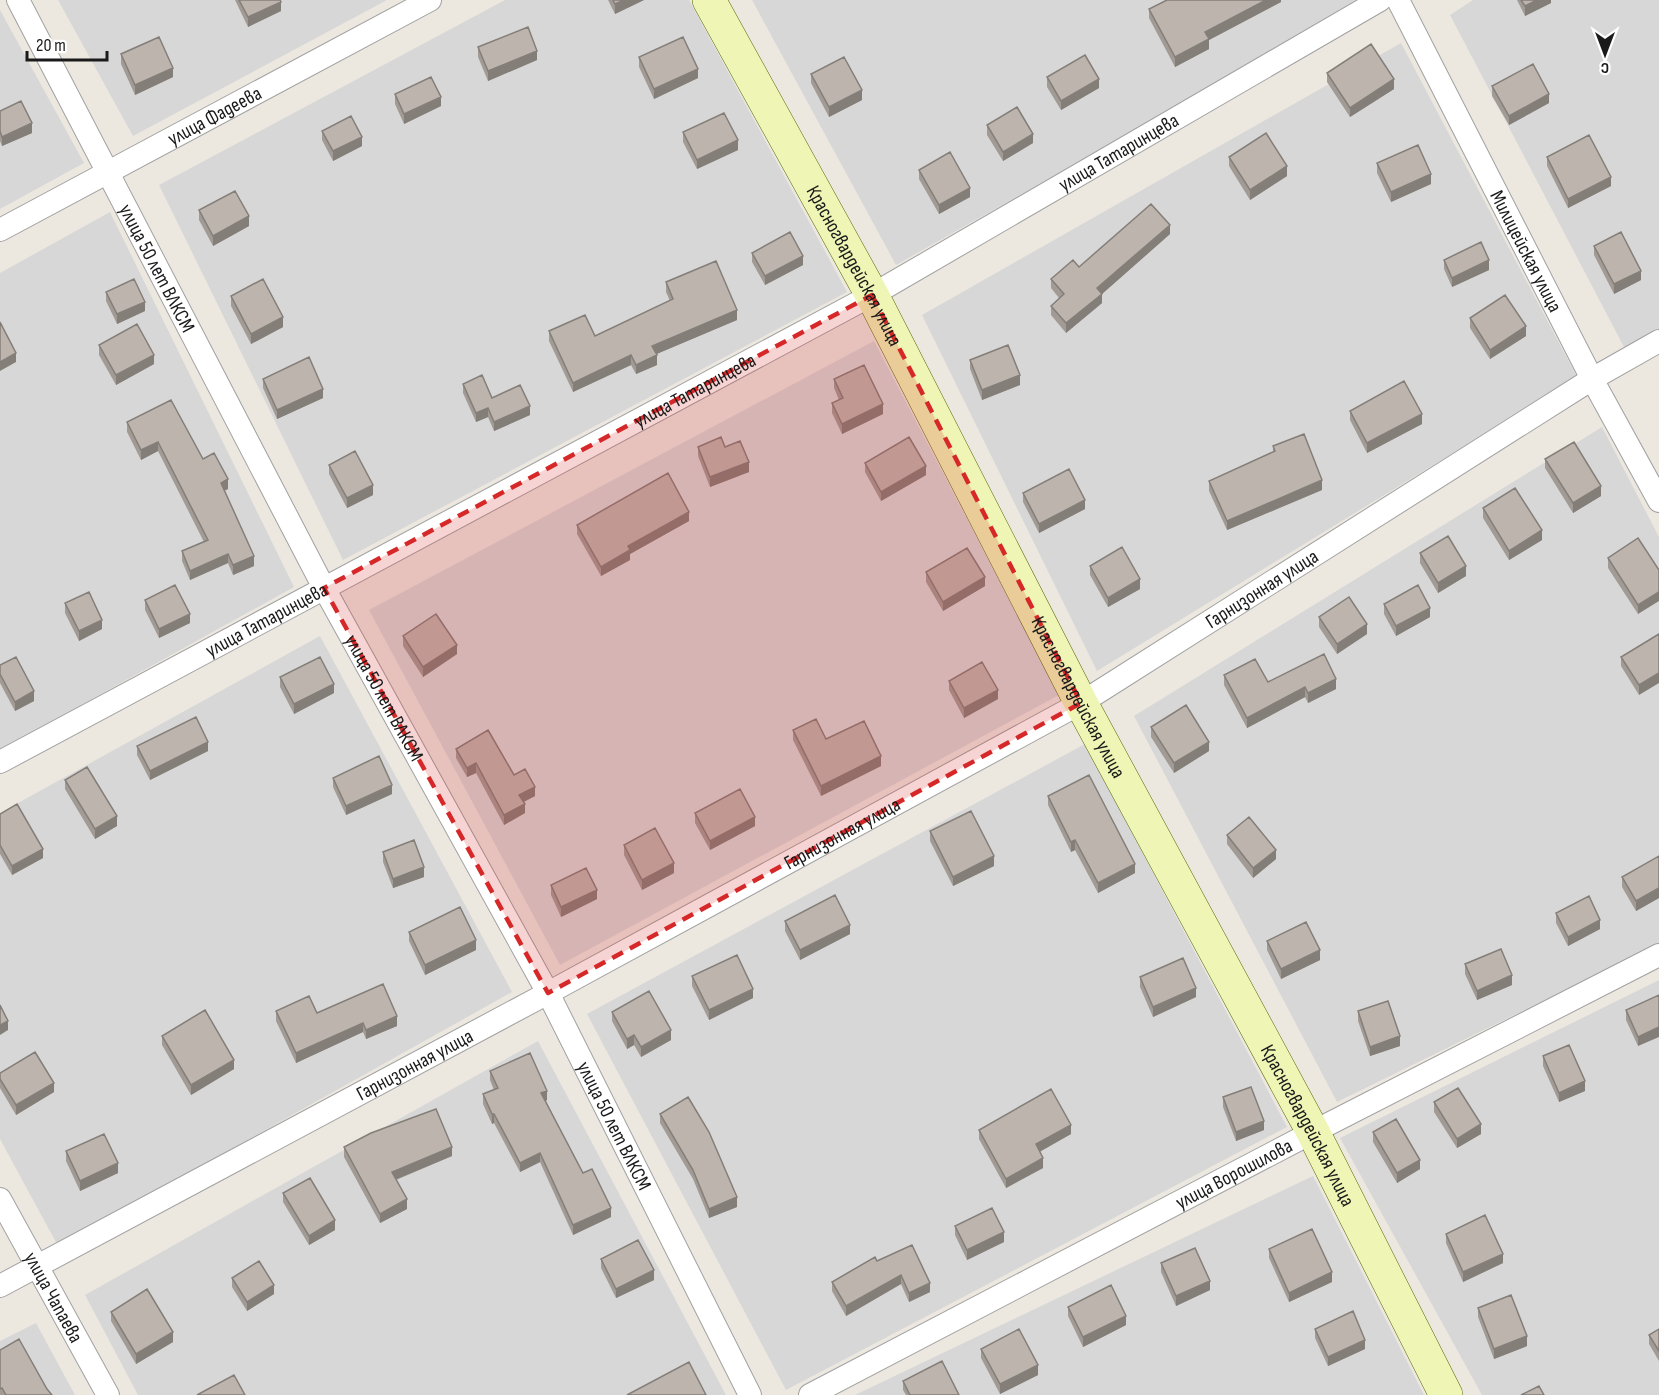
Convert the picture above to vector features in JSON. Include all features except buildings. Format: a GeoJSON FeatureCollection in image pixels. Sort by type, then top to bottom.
{"type":"FeatureCollection","features":[{"type":"Feature","properties":{"kind":"street","name":"улица 50 лет ВЛКСМ"},"geometry":{"type":"LineString","coordinates":[[18,0],[324,588],[548,993],[750,1395]]}},
{"type":"Feature","properties":{"kind":"street","name":"улица Фадеева"},"geometry":{"type":"LineString","coordinates":[[0,231],[430,0]]}},
{"type":"Feature","properties":{"kind":"street","name":"Красногвардейская улица"},"geometry":{"type":"LineString","coordinates":[[710,0],[872,296],[1081,703],[1313,1132],[1446,1395]]}},
{"type":"Feature","properties":{"kind":"street","name":"улица Татаринцева"},"geometry":{"type":"LineString","coordinates":[[0,762],[872,296],[1380,0]]}},
{"type":"Feature","properties":{"kind":"street","name":"Милицейская улица"},"geometry":{"type":"LineString","coordinates":[[1398,0],[1592,379],[1659,501]]}},
{"type":"Feature","properties":{"kind":"street","name":"Гарнизонная улица"},"geometry":{"type":"LineString","coordinates":[[0,1286],[548,993],[1081,703],[1592,379],[1659,341]]}},
{"type":"Feature","properties":{"kind":"street","name":"улица Ворошилова"},"geometry":{"type":"LineString","coordinates":[[810,1395],[1313,1132],[1659,955]]}},
{"type":"Feature","properties":{"kind":"street","name":"улица Чапаева"},"geometry":{"type":"LineString","coordinates":[[0,1199],[108,1395]]}},
{"type":"Feature","properties":{"kind":"highlighted area"},"geometry":{"type":"Polygon","coordinates":[[[872,295],[1081,703],[548,993],[324,588],[872,295]]]}},
{"type":"Feature","properties":{"kind":"shaded area"},"geometry":{"type":"Polygon","coordinates":[[[58,0],[387,0],[133,136],[58,0]]]}},
{"type":"Feature","properties":{"kind":"shaded area"},"geometry":{"type":"Polygon","coordinates":[[[505,0],[689,0],[847,292],[343,560],[159,185],[505,0]]]}},
{"type":"Feature","properties":{"kind":"shaded area"},"geometry":{"type":"Polygon","coordinates":[[[752,0],[1365,0],[896,265],[752,0]]]}},
{"type":"Feature","properties":{"kind":"shaded area"},"geometry":{"type":"Polygon","coordinates":[[[1473,0],[1659,0],[1659,329],[1625,349],[1450,15],[1473,0]]]}},
{"type":"Feature","properties":{"kind":"shaded area"},"geometry":{"type":"Polygon","coordinates":[[[0,10],[84,163],[0,209],[0,10]]]}},
{"type":"Feature","properties":{"kind":"shaded area"},"geometry":{"type":"Polygon","coordinates":[[[1401,43],[1577,377],[1097,671],[922,315],[1401,43]]]}},
{"type":"Feature","properties":{"kind":"shaded area"},"geometry":{"type":"Polygon","coordinates":[[[110,212],[294,587],[0,750],[0,273],[110,212]]]}},
{"type":"Feature","properties":{"kind":"shaded area"},"geometry":{"type":"Polygon","coordinates":[[[874,341],[1059,695],[560,965],[369,610],[874,341]]]}},
{"type":"Feature","properties":{"kind":"shaded area"},"geometry":{"type":"Polygon","coordinates":[[[1602,427],[1659,537],[1659,944],[1337,1102],[1134,716],[1602,427]]]}},
{"type":"Feature","properties":{"kind":"shaded area"},"geometry":{"type":"Polygon","coordinates":[[[320,636],[512,992],[58,1246],[0,1139],[0,813],[320,636]]]}},
{"type":"Feature","properties":{"kind":"shaded area"},"geometry":{"type":"Polygon","coordinates":[[[1085,744],[1287,1127],[786,1390],[587,1014],[1085,744]]]}},
{"type":"Feature","properties":{"kind":"shaded area"},"geometry":{"type":"Polygon","coordinates":[[[1659,980],[1659,1395],[1482,1395],[1340,1138],[1659,980]]]}},
{"type":"Feature","properties":{"kind":"shaded area"},"geometry":{"type":"Polygon","coordinates":[[[538,1041],[726,1395],[138,1395],[85,1295],[538,1041]]]}},
{"type":"Feature","properties":{"kind":"shaded area"},"geometry":{"type":"Polygon","coordinates":[[[1313,1176],[1424,1395],[855,1395],[1313,1176]]]}},
{"type":"Feature","properties":{"kind":"shaded area"},"geometry":{"type":"Polygon","coordinates":[[[36,1323],[75,1395],[0,1395],[0,1341],[36,1323]]]}}]}
